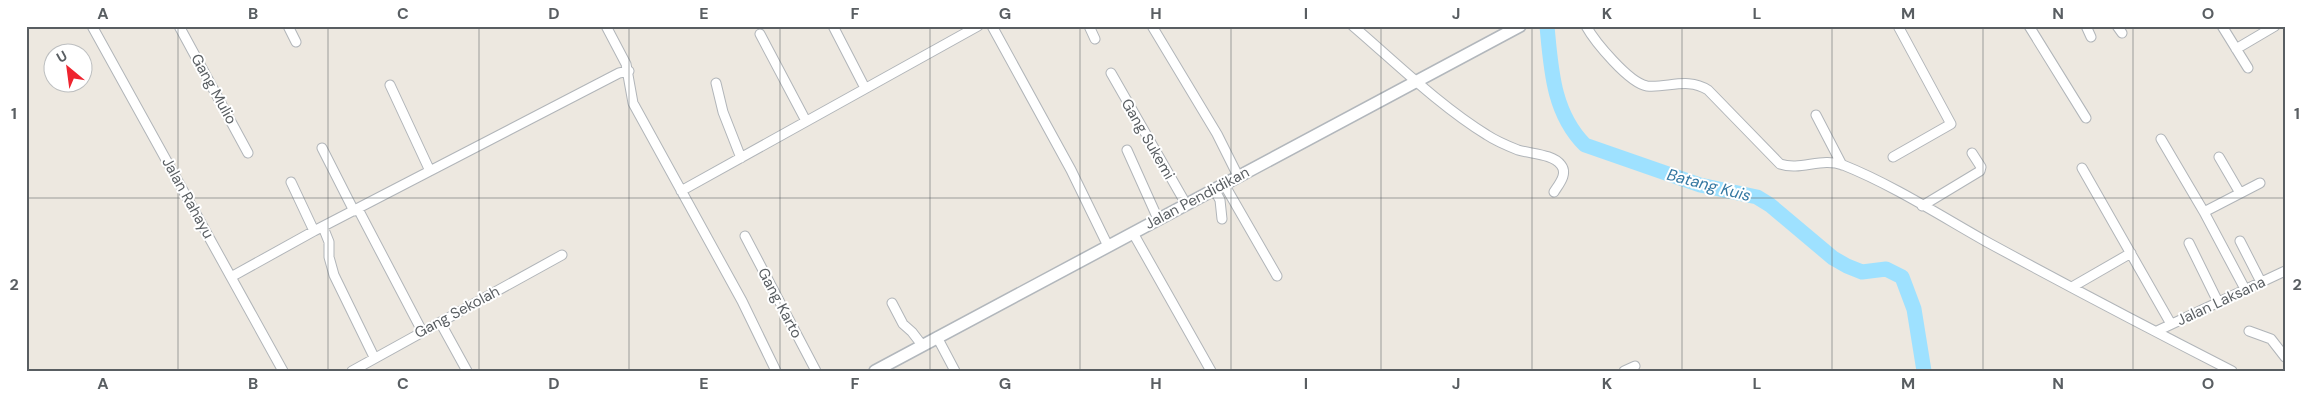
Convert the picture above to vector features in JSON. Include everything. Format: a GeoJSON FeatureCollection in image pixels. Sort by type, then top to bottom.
{"type":"FeatureCollection","features":[{"type":"Feature","properties":{"kind":"main road","name":"Jalan Pendidikan"},"geometry":{"type":"LineString","coordinates":[[875,371],[893,367],[922,345],[1186,204],[1221,191],[1238,176],[1520,26]]}},
{"type":"Feature","properties":{"kind":"street","name":"Jalan Rahayu"},"geometry":{"type":"LineString","coordinates":[[92,26],[283,371]]}},
{"type":"Feature","properties":{"kind":"street","name":"Gang Mulio"},"geometry":{"type":"LineString","coordinates":[[179,26],[248,153]]}},
{"type":"Feature","properties":{"kind":"street"},"geometry":{"type":"LineString","coordinates":[[288,26],[296,42]]}},
{"type":"Feature","properties":{"kind":"street"},"geometry":{"type":"LineString","coordinates":[[606,26],[628,71],[633,102],[742,301],[776,371]]}},
{"type":"Feature","properties":{"kind":"street"},"geometry":{"type":"LineString","coordinates":[[833,26],[865,88]]}},
{"type":"Feature","properties":{"kind":"street"},"geometry":{"type":"LineString","coordinates":[[681,191],[978,26]]}},
{"type":"Feature","properties":{"kind":"street"},"geometry":{"type":"LineString","coordinates":[[992,26],[1070,170],[1108,246]]}},
{"type":"Feature","properties":{"kind":"street"},"geometry":{"type":"LineString","coordinates":[[1089,26],[1095,39]]}},
{"type":"Feature","properties":{"kind":"street"},"geometry":{"type":"LineString","coordinates":[[1152,26],[1217,134],[1238,176]]}},
{"type":"Feature","properties":{"kind":"street"},"geometry":{"type":"LineString","coordinates":[[1354,26],[1417,81],[1487,135],[1518,150],[1551,158],[1561,164],[1564,176],[1554,192]]}},
{"type":"Feature","properties":{"kind":"street"},"geometry":{"type":"LineString","coordinates":[[1586,26],[1615,61],[1636,82],[1648,86],[1696,83],[1708,90],[1780,164],[1790,168],[1828,162],[1842,165],[2232,371]]}},
{"type":"Feature","properties":{"kind":"street"},"geometry":{"type":"LineString","coordinates":[[1893,157],[1950,124],[1898,26]]}},
{"type":"Feature","properties":{"kind":"street"},"geometry":{"type":"LineString","coordinates":[[2029,26],[2086,118]]}},
{"type":"Feature","properties":{"kind":"street"},"geometry":{"type":"LineString","coordinates":[[2086,26],[2092,36]]}},
{"type":"Feature","properties":{"kind":"street"},"geometry":{"type":"LineString","coordinates":[[2222,26],[2248,68]]}},
{"type":"Feature","properties":{"kind":"street"},"geometry":{"type":"LineString","coordinates":[[2236,49],[2275,26]]}},
{"type":"Feature","properties":{"kind":"street"},"geometry":{"type":"LineString","coordinates":[[760,34],[806,121]]}},
{"type":"Feature","properties":{"kind":"street"},"geometry":{"type":"LineString","coordinates":[[231,277],[314,231],[619,73],[628,71]]}},
{"type":"Feature","properties":{"kind":"street","name":"Gang Sukemi"},"geometry":{"type":"LineString","coordinates":[[1110,73],[1186,204]]}},
{"type":"Feature","properties":{"kind":"street"},"geometry":{"type":"LineString","coordinates":[[716,83],[723,112],[741,158]]}},
{"type":"Feature","properties":{"kind":"street"},"geometry":{"type":"LineString","coordinates":[[390,84],[430,171]]}},
{"type":"Feature","properties":{"kind":"street"},"geometry":{"type":"LineString","coordinates":[[1816,115],[1842,165]]}},
{"type":"Feature","properties":{"kind":"street"},"geometry":{"type":"LineString","coordinates":[[2161,139],[2204,212],[2244,289]]}},
{"type":"Feature","properties":{"kind":"street"},"geometry":{"type":"LineString","coordinates":[[322,148],[422,331]]}},
{"type":"Feature","properties":{"kind":"street"},"geometry":{"type":"LineString","coordinates":[[1127,150],[1158,219]]}},
{"type":"Feature","properties":{"kind":"street"},"geometry":{"type":"LineString","coordinates":[[1922,206],[1980,171],[1981,167],[1972,153]]}},
{"type":"Feature","properties":{"kind":"street"},"geometry":{"type":"LineString","coordinates":[[2219,157],[2240,194]]}},
{"type":"Feature","properties":{"kind":"street"},"geometry":{"type":"LineString","coordinates":[[2082,168],[2171,324]]}},
{"type":"Feature","properties":{"kind":"street"},"geometry":{"type":"LineString","coordinates":[[291,182],[314,231]]}},
{"type":"Feature","properties":{"kind":"street"},"geometry":{"type":"LineString","coordinates":[[2204,212],[2260,183]]}},
{"type":"Feature","properties":{"kind":"street"},"geometry":{"type":"LineString","coordinates":[[1221,191],[1222,219]]}},
{"type":"Feature","properties":{"kind":"street"},"geometry":{"type":"LineString","coordinates":[[1221,191],[1277,276]]}},
{"type":"Feature","properties":{"kind":"street"},"geometry":{"type":"LineString","coordinates":[[323,227],[329,242],[329,257],[334,275],[374,356]]}},
{"type":"Feature","properties":{"kind":"street"},"geometry":{"type":"LineString","coordinates":[[1133,233],[1211,371]]}},
{"type":"Feature","properties":{"kind":"street","name":"Gang Karto"},"geometry":{"type":"LineString","coordinates":[[745,236],[816,371]]}},
{"type":"Feature","properties":{"kind":"street"},"geometry":{"type":"LineString","coordinates":[[2240,241],[2261,282]]}},
{"type":"Feature","properties":{"kind":"street"},"geometry":{"type":"LineString","coordinates":[[2189,243],[2218,302]]}},
{"type":"Feature","properties":{"kind":"street"},"geometry":{"type":"LineString","coordinates":[[2072,287],[2131,253]]}},
{"type":"Feature","properties":{"kind":"street","name":"Gang Sekolah"},"geometry":{"type":"LineString","coordinates":[[352,371],[374,356],[562,255]]}},
{"type":"Feature","properties":{"kind":"street","name":"Jalan Laksana"},"geometry":{"type":"LineString","coordinates":[[2157,331],[2244,289],[2285,272]]}},
{"type":"Feature","properties":{"kind":"street"},"geometry":{"type":"LineString","coordinates":[[892,303],[903,324],[922,345]]}},
{"type":"Feature","properties":{"kind":"street"},"geometry":{"type":"LineString","coordinates":[[440,322],[467,371]]}},
{"type":"Feature","properties":{"kind":"street"},"geometry":{"type":"LineString","coordinates":[[2249,331],[2271,339],[2285,357]]}},
{"type":"Feature","properties":{"kind":"street"},"geometry":{"type":"LineString","coordinates":[[937,337],[955,371]]}},
{"type":"Feature","properties":{"kind":"street"},"geometry":{"type":"LineString","coordinates":[[1624,371],[1634,366]]}},
{"type":"Feature","properties":{"kind":"waterway","name":"Batang Kuis"},"geometry":{"type":"LineString","coordinates":[[1547,26],[1552,74],[1560,105],[1574,132],[1585,145],[1700,185],[1757,197],[1770,205],[1833,258],[1847,266],[1862,272],[1886,269],[1902,277],[1914,309],[1924,371]]}}]}
